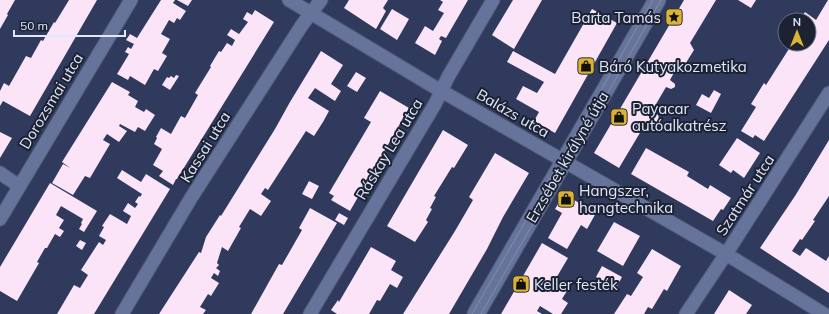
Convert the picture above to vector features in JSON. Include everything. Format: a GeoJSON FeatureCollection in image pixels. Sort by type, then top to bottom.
{"type":"FeatureCollection","features":[{"type":"Feature","properties":{"kind":"street","name":"Dorozsmai utca"},"geometry":{"type":"LineString","coordinates":[[0,219],[131,0]]}},
{"type":"Feature","properties":{"kind":"street","name":"Balázs utca"},"geometry":{"type":"LineString","coordinates":[[289,0],[535,146],[564,161],[726,254],[824,314]]}},
{"type":"Feature","properties":{"kind":"street","name":"Kassai utca"},"geometry":{"type":"LineString","coordinates":[[122,314],[191,198],[302,25],[321,0]]}},
{"type":"Feature","properties":{"kind":"street","name":"Ráskay Lea utca"},"geometry":{"type":"LineString","coordinates":[[310,314],[435,104],[493,0]]}},
{"type":"Feature","properties":{"kind":"street","name":"Erzsébet királyné útja"},"geometry":{"type":"LineString","coordinates":[[476,314],[657,0]]}},
{"type":"Feature","properties":{"kind":"street","name":"Szatmár utca"},"geometry":{"type":"LineString","coordinates":[[686,314],[829,93]]}},
{"type":"Feature","properties":{"kind":"street"},"geometry":{"type":"LineString","coordinates":[[0,173],[19,186]]}},
{"type":"Feature","properties":{"kind":"building"},"geometry":{"type":"Polygon","coordinates":[[[0,0],[15,0],[0,29],[0,0]]]}},
{"type":"Feature","properties":{"kind":"building"},"geometry":{"type":"Polygon","coordinates":[[[69,0],[97,0],[30,116],[3,101],[0,106],[0,91],[4,83],[9,86],[26,56],[31,58],[41,40],[43,41],[69,0]]]}},
{"type":"Feature","properties":{"kind":"building"},"geometry":{"type":"Polygon","coordinates":[[[161,0],[175,0],[173,3],[186,11],[180,20],[177,18],[174,23],[169,20],[161,34],[170,39],[162,53],[167,56],[158,71],[154,69],[145,85],[130,76],[128,80],[117,74],[129,54],[125,52],[128,47],[131,49],[134,44],[126,40],[130,34],[137,38],[161,0]]]}},
{"type":"Feature","properties":{"kind":"building"},"geometry":{"type":"Polygon","coordinates":[[[177,0],[192,0],[188,6],[177,0]]]}},
{"type":"Feature","properties":{"kind":"building"},"geometry":{"type":"Polygon","coordinates":[[[349,0],[388,0],[383,8],[386,11],[376,29],[344,8],[349,0]]]}},
{"type":"Feature","properties":{"kind":"building"},"geometry":{"type":"Polygon","coordinates":[[[440,0],[468,0],[446,38],[441,36],[439,39],[442,41],[435,55],[415,43],[425,26],[433,31],[444,13],[438,10],[443,2],[440,0]]]}},
{"type":"Feature","properties":{"kind":"building"},"geometry":{"type":"Polygon","coordinates":[[[513,0],[542,0],[514,49],[492,35],[513,0]]]}},
{"type":"Feature","properties":{"kind":"building"},"geometry":{"type":"Polygon","coordinates":[[[684,0],[716,0],[690,43],[694,50],[684,66],[677,67],[670,80],[675,84],[675,87],[671,89],[666,87],[652,111],[658,115],[658,122],[654,124],[647,121],[619,168],[594,153],[684,0]]]}},
{"type":"Feature","properties":{"kind":"building"},"geometry":{"type":"Polygon","coordinates":[[[738,0],[756,0],[751,8],[738,0]]]}},
{"type":"Feature","properties":{"kind":"building"},"geometry":{"type":"Polygon","coordinates":[[[829,0],[829,40],[764,141],[755,135],[753,138],[741,131],[756,107],[751,104],[764,83],[766,85],[787,52],[817,52],[817,18],[829,0]]]}},
{"type":"Feature","properties":{"kind":"building"},"geometry":{"type":"Polygon","coordinates":[[[392,9],[409,19],[397,40],[380,29],[392,9]]]}},
{"type":"Feature","properties":{"kind":"building"},"geometry":{"type":"Polygon","coordinates":[[[592,9],[617,23],[555,133],[534,121],[539,112],[516,99],[523,86],[537,93],[544,82],[507,62],[513,51],[555,74],[592,9]]]}},
{"type":"Feature","properties":{"kind":"building"},"geometry":{"type":"Polygon","coordinates":[[[255,10],[274,22],[173,185],[159,176],[163,171],[153,165],[162,149],[154,144],[157,138],[156,137],[161,128],[171,134],[181,116],[185,118],[198,95],[195,93],[219,51],[221,52],[227,43],[232,46],[235,40],[227,35],[231,29],[239,34],[248,22],[243,19],[247,12],[252,15],[255,10]]]}},
{"type":"Feature","properties":{"kind":"building"},"geometry":{"type":"Polygon","coordinates":[[[321,51],[343,65],[331,84],[341,91],[335,101],[315,88],[308,98],[329,111],[323,122],[314,136],[306,131],[268,190],[265,188],[261,194],[271,201],[261,216],[250,209],[239,227],[241,228],[228,251],[222,247],[217,263],[219,265],[216,268],[220,271],[218,276],[214,273],[211,278],[219,283],[211,296],[208,294],[200,307],[206,310],[203,314],[159,314],[199,252],[201,253],[206,237],[220,215],[221,216],[275,129],[321,51]]]}},
{"type":"Feature","properties":{"kind":"building"},"geometry":{"type":"Polygon","coordinates":[[[356,72],[366,78],[357,92],[347,86],[356,72]]]}},
{"type":"Feature","properties":{"kind":"building"},"geometry":{"type":"Polygon","coordinates":[[[176,75],[179,76],[170,90],[162,85],[167,77],[169,78],[171,76],[174,78],[176,75]]]}},
{"type":"Feature","properties":{"kind":"building"},"geometry":{"type":"Polygon","coordinates":[[[112,82],[130,92],[128,95],[138,101],[135,107],[144,112],[146,109],[155,115],[145,131],[138,127],[135,132],[120,124],[119,126],[127,131],[119,142],[107,134],[103,140],[110,144],[90,178],[85,176],[73,195],[52,183],[63,164],[70,168],[62,162],[112,82]]]}},
{"type":"Feature","properties":{"kind":"building"},"geometry":{"type":"Polygon","coordinates":[[[714,90],[721,94],[711,113],[696,105],[702,94],[709,98],[714,90]]]}},
{"type":"Feature","properties":{"kind":"building"},"geometry":{"type":"Polygon","coordinates":[[[380,91],[409,108],[350,211],[331,200],[334,196],[329,193],[371,122],[364,118],[380,91]]]}},
{"type":"Feature","properties":{"kind":"building"},"geometry":{"type":"Polygon","coordinates":[[[443,130],[468,145],[434,196],[436,197],[430,208],[432,209],[426,220],[428,222],[415,242],[387,226],[443,130]]]}},
{"type":"Feature","properties":{"kind":"building"},"geometry":{"type":"Polygon","coordinates":[[[0,132],[12,138],[0,158],[0,132]]]}},
{"type":"Feature","properties":{"kind":"building"},"geometry":{"type":"Polygon","coordinates":[[[737,138],[760,153],[744,178],[733,170],[731,173],[719,165],[737,138]]]}},
{"type":"Feature","properties":{"kind":"building"},"geometry":{"type":"Polygon","coordinates":[[[829,140],[829,196],[813,220],[815,221],[802,240],[800,239],[792,251],[800,256],[806,248],[826,261],[829,256],[829,293],[760,248],[795,196],[829,140]]]}},
{"type":"Feature","properties":{"kind":"building"},"geometry":{"type":"Polygon","coordinates":[[[646,148],[689,172],[687,176],[708,189],[710,185],[731,198],[713,221],[631,174],[646,148]]]}},
{"type":"Feature","properties":{"kind":"building"},"geometry":{"type":"Polygon","coordinates":[[[495,153],[529,173],[503,217],[487,249],[449,314],[403,314],[473,200],[469,197],[495,153]]]}},
{"type":"Feature","properties":{"kind":"building"},"geometry":{"type":"Polygon","coordinates":[[[122,170],[141,182],[146,174],[170,189],[94,314],[57,314],[74,285],[80,288],[88,275],[81,270],[99,242],[103,245],[106,240],[99,236],[104,227],[102,226],[110,214],[127,224],[131,216],[123,211],[128,203],[135,208],[138,204],[135,202],[142,194],[117,178],[122,170]]]}},
{"type":"Feature","properties":{"kind":"building"},"geometry":{"type":"Polygon","coordinates":[[[309,181],[319,186],[312,199],[302,194],[309,181]]]}},
{"type":"Feature","properties":{"kind":"building"},"geometry":{"type":"Polygon","coordinates":[[[50,183],[97,211],[84,232],[79,229],[83,219],[61,206],[56,215],[64,220],[59,228],[64,231],[60,237],[55,234],[47,248],[45,248],[37,262],[39,263],[17,301],[0,291],[0,267],[50,183]]]}},
{"type":"Feature","properties":{"kind":"building"},"geometry":{"type":"Polygon","coordinates":[[[564,194],[596,213],[587,229],[581,225],[567,249],[548,238],[562,213],[555,209],[564,194]]]}},
{"type":"Feature","properties":{"kind":"building"},"geometry":{"type":"Polygon","coordinates":[[[310,208],[337,223],[283,314],[251,314],[279,264],[282,265],[302,230],[299,228],[310,208]]]}},
{"type":"Feature","properties":{"kind":"building"},"geometry":{"type":"Polygon","coordinates":[[[339,213],[348,218],[344,225],[335,220],[339,213]]]}},
{"type":"Feature","properties":{"kind":"building"},"geometry":{"type":"Polygon","coordinates":[[[614,222],[640,236],[623,266],[597,251],[614,222]]]}},
{"type":"Feature","properties":{"kind":"building"},"geometry":{"type":"Polygon","coordinates":[[[80,240],[86,243],[82,250],[76,246],[80,240]]]}},
{"type":"Feature","properties":{"kind":"building"},"geometry":{"type":"Polygon","coordinates":[[[542,243],[568,258],[555,280],[568,289],[562,299],[568,303],[561,314],[553,314],[540,306],[537,311],[542,314],[501,314],[542,243]]]}},
{"type":"Feature","properties":{"kind":"building"},"geometry":{"type":"Polygon","coordinates":[[[371,247],[396,261],[391,270],[403,277],[397,288],[390,284],[380,301],[377,300],[369,314],[337,314],[331,310],[338,300],[339,302],[371,247]]]}},
{"type":"Feature","properties":{"kind":"building"},"geometry":{"type":"Polygon","coordinates":[[[652,249],[681,266],[667,291],[664,289],[652,309],[648,307],[644,314],[614,314],[627,294],[631,296],[643,277],[637,273],[652,249]]]}},
{"type":"Feature","properties":{"kind":"building"},"geometry":{"type":"Polygon","coordinates":[[[602,266],[622,277],[616,288],[596,277],[602,266]]]}},
{"type":"Feature","properties":{"kind":"building"},"geometry":{"type":"Polygon","coordinates":[[[729,290],[752,305],[746,314],[714,314],[729,290]]]}},
{"type":"Feature","properties":{"kind":"tram line"},"geometry":{"type":"LineString","coordinates":[[472,314],[653,0]]}},
{"type":"Feature","properties":{"kind":"tram line"},"geometry":{"type":"LineString","coordinates":[[481,314],[661,0]]}},
{"type":"Feature","properties":{"kind":"place","name":"Barta Tamás"},"geometry":{"type":"Point","coordinates":[674,17]}},
{"type":"Feature","properties":{"kind":"place","name":"Báró Kutyakozmetika"},"geometry":{"type":"Point","coordinates":[586,66]}},
{"type":"Feature","properties":{"kind":"place","name":"Payacar autóalkatrész"},"geometry":{"type":"Point","coordinates":[619,117]}},
{"type":"Feature","properties":{"kind":"place","name":"Hangszer, hangtechnika"},"geometry":{"type":"Point","coordinates":[566,199]}},
{"type":"Feature","properties":{"kind":"place","name":"Keller festék"},"geometry":{"type":"Point","coordinates":[521,284]}}]}
